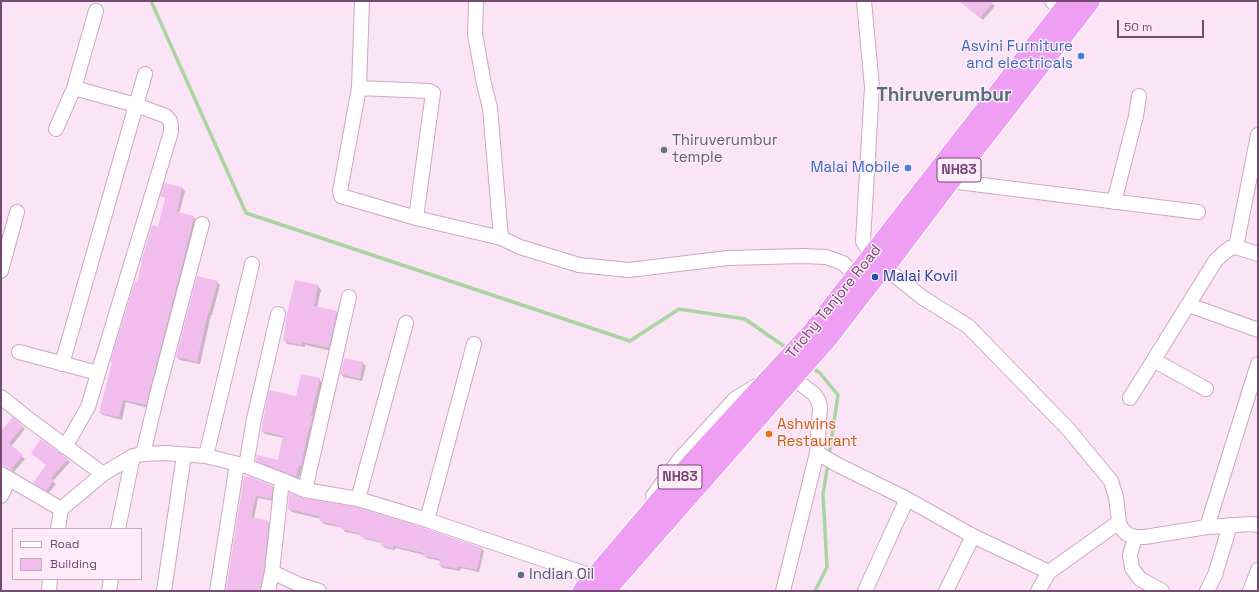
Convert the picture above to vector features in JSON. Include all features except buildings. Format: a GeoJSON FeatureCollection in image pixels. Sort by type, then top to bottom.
{"type":"FeatureCollection","features":[{"type":"Feature","properties":{"kind":"highway","name":"Trichy Tanjore Road"},"geometry":{"type":"LineString","coordinates":[[821,334],[856,277],[878,262],[950,181],[1090,1]]}},
{"type":"Feature","properties":{"kind":"highway","name":"Trichy Tanjore Road"},"geometry":{"type":"LineString","coordinates":[[594,586],[821,334],[875,277],[878,262],[1062,5]]}},
{"type":"Feature","properties":{"kind":"highway","name":"Trichy Tanjore Road"},"geometry":{"type":"LineString","coordinates":[[594,586],[616,553],[691,464],[785,374]]}},
{"type":"Feature","properties":{"kind":"street"},"geometry":{"type":"LineString","coordinates":[[362,1],[359,88],[340,191],[341,196],[416,218],[501,238],[520,247],[579,265],[629,270],[728,258],[826,257],[843,263],[856,277]]}},
{"type":"Feature","properties":{"kind":"street"},"geometry":{"type":"LineString","coordinates":[[476,1],[475,34],[490,108],[501,238]]}},
{"type":"Feature","properties":{"kind":"street"},"geometry":{"type":"LineString","coordinates":[[864,1],[872,87],[863,241],[878,262],[923,298],[968,326],[1069,430],[1111,481],[1116,497],[1119,522],[1121,528],[1127,534],[1135,537],[1145,537],[1207,527],[1251,524],[1258,525]]}},
{"type":"Feature","properties":{"kind":"street"},"geometry":{"type":"LineString","coordinates":[[56,129],[74,88],[96,11]]}},
{"type":"Feature","properties":{"kind":"street"},"geometry":{"type":"LineString","coordinates":[[62,364],[145,74]]}},
{"type":"Feature","properties":{"kind":"street"},"geometry":{"type":"LineString","coordinates":[[65,447],[88,406],[171,132],[170,120],[166,116],[136,105],[74,88]]}},
{"type":"Feature","properties":{"kind":"street"},"geometry":{"type":"LineString","coordinates":[[359,88],[429,91],[433,93],[416,218]]}},
{"type":"Feature","properties":{"kind":"street"},"geometry":{"type":"LineString","coordinates":[[1114,202],[1136,116],[1139,96]]}},
{"type":"Feature","properties":{"kind":"street"},"geometry":{"type":"LineString","coordinates":[[1236,247],[1258,135]]}},
{"type":"Feature","properties":{"kind":"street"},"geometry":{"type":"LineString","coordinates":[[950,181],[1198,212]]}},
{"type":"Feature","properties":{"kind":"street"},"geometry":{"type":"LineString","coordinates":[[1,270],[17,212]]}},
{"type":"Feature","properties":{"kind":"street"},"geometry":{"type":"LineString","coordinates":[[118,528],[138,455],[159,388],[202,224]]}},
{"type":"Feature","properties":{"kind":"street"},"geometry":{"type":"LineString","coordinates":[[1130,398],[1155,361],[1216,260],[1230,248],[1236,247],[1258,254]]}},
{"type":"Feature","properties":{"kind":"street"},"geometry":{"type":"LineString","coordinates":[[206,456],[252,264]]}},
{"type":"Feature","properties":{"kind":"street"},"geometry":{"type":"LineString","coordinates":[[305,490],[349,297]]}},
{"type":"Feature","properties":{"kind":"street"},"geometry":{"type":"LineString","coordinates":[[1189,304],[1258,330]]}},
{"type":"Feature","properties":{"kind":"street"},"geometry":{"type":"LineString","coordinates":[[217,591],[242,465],[254,420],[278,314]]}},
{"type":"Feature","properties":{"kind":"street"},"geometry":{"type":"LineString","coordinates":[[358,499],[406,323]]}},
{"type":"Feature","properties":{"kind":"street"},"geometry":{"type":"LineString","coordinates":[[427,520],[474,344]]}},
{"type":"Feature","properties":{"kind":"street"},"geometry":{"type":"LineString","coordinates":[[20,352],[98,373]]}},
{"type":"Feature","properties":{"kind":"street"},"geometry":{"type":"LineString","coordinates":[[1155,361],[1206,389]]}},
{"type":"Feature","properties":{"kind":"street"},"geometry":{"type":"LineString","coordinates":[[1207,527],[1258,364]]}},
{"type":"Feature","properties":{"kind":"street"},"geometry":{"type":"LineString","coordinates":[[783,591],[820,454],[820,407],[818,400],[814,394],[785,374]]}},
{"type":"Feature","properties":{"kind":"street"},"geometry":{"type":"LineString","coordinates":[[1,397],[65,447],[103,474]]}},
{"type":"Feature","properties":{"kind":"street"},"geometry":{"type":"LineString","coordinates":[[58,528],[61,508],[103,474],[138,455],[166,453],[206,456],[242,465],[305,490],[358,499],[427,520],[594,586]]}},
{"type":"Feature","properties":{"kind":"street"},"geometry":{"type":"LineString","coordinates":[[820,454],[838,465],[907,499],[973,536],[1049,572]]}},
{"type":"Feature","properties":{"kind":"street"},"geometry":{"type":"LineString","coordinates":[[164,591],[184,455]]}},
{"type":"Feature","properties":{"kind":"street"},"geometry":{"type":"LineString","coordinates":[[1,496],[5,477],[61,508]]}},
{"type":"Feature","properties":{"kind":"street"},"geometry":{"type":"LineString","coordinates":[[268,591],[272,572],[282,480]]}},
{"type":"Feature","properties":{"kind":"street"},"geometry":{"type":"LineString","coordinates":[[865,591],[907,499]]}},
{"type":"Feature","properties":{"kind":"street"},"geometry":{"type":"LineString","coordinates":[[1038,591],[1049,572],[1119,522]]}},
{"type":"Feature","properties":{"kind":"street"},"geometry":{"type":"LineString","coordinates":[[1207,591],[1215,575],[1230,525]]}},
{"type":"Feature","properties":{"kind":"street"},"geometry":{"type":"LineString","coordinates":[[946,591],[973,536]]}},
{"type":"Feature","properties":{"kind":"street"},"geometry":{"type":"LineString","coordinates":[[1135,537],[1130,555],[1132,568],[1140,579],[1162,591]]}},
{"type":"Feature","properties":{"kind":"street"},"geometry":{"type":"LineString","coordinates":[[1250,591],[1258,570]]}},
{"type":"Feature","properties":{"kind":"street"},"geometry":{"type":"LineString","coordinates":[[272,572],[300,585],[319,591]]}},
{"type":"Feature","properties":{"kind":"street"},"geometry":{"type":"LineString","coordinates":[[49,591],[50,580]]}},
{"type":"Feature","properties":{"kind":"street"},"geometry":{"type":"LineString","coordinates":[[109,591],[110,580]]}},
{"type":"Feature","properties":{"kind":"waterway"},"geometry":{"type":"LineString","coordinates":[[151,1],[246,213],[630,341],[679,309],[745,319],[788,349]]}},
{"type":"Feature","properties":{"kind":"waterway"},"geometry":{"type":"LineString","coordinates":[[810,366],[820,373],[838,395],[829,456]]}},
{"type":"Feature","properties":{"kind":"waterway"},"geometry":{"type":"LineString","coordinates":[[815,591],[827,567],[823,494],[828,464]]}},
{"type":"Feature","properties":{"kind":"place","name":"Asvini Furniture and electricals"},"geometry":{"type":"Point","coordinates":[1081,56]}},
{"type":"Feature","properties":{"kind":"place","name":"Thiruverumbur temple"},"geometry":{"type":"Point","coordinates":[664,150]}},
{"type":"Feature","properties":{"kind":"place","name":"Malai Mobile"},"geometry":{"type":"Point","coordinates":[908,168]}},
{"type":"Feature","properties":{"kind":"place","name":"Malai Kovil"},"geometry":{"type":"Point","coordinates":[875,277]}},
{"type":"Feature","properties":{"kind":"place","name":"Ashwins Restaurant"},"geometry":{"type":"Point","coordinates":[769,434]}},
{"type":"Feature","properties":{"kind":"place","name":"Indian Oil"},"geometry":{"type":"Point","coordinates":[521,575]}},
{"type":"Feature","properties":{"kind":"district","name":"Thiruverumbur"},"geometry":{"type":"Point","coordinates":[944,96]}}]}
